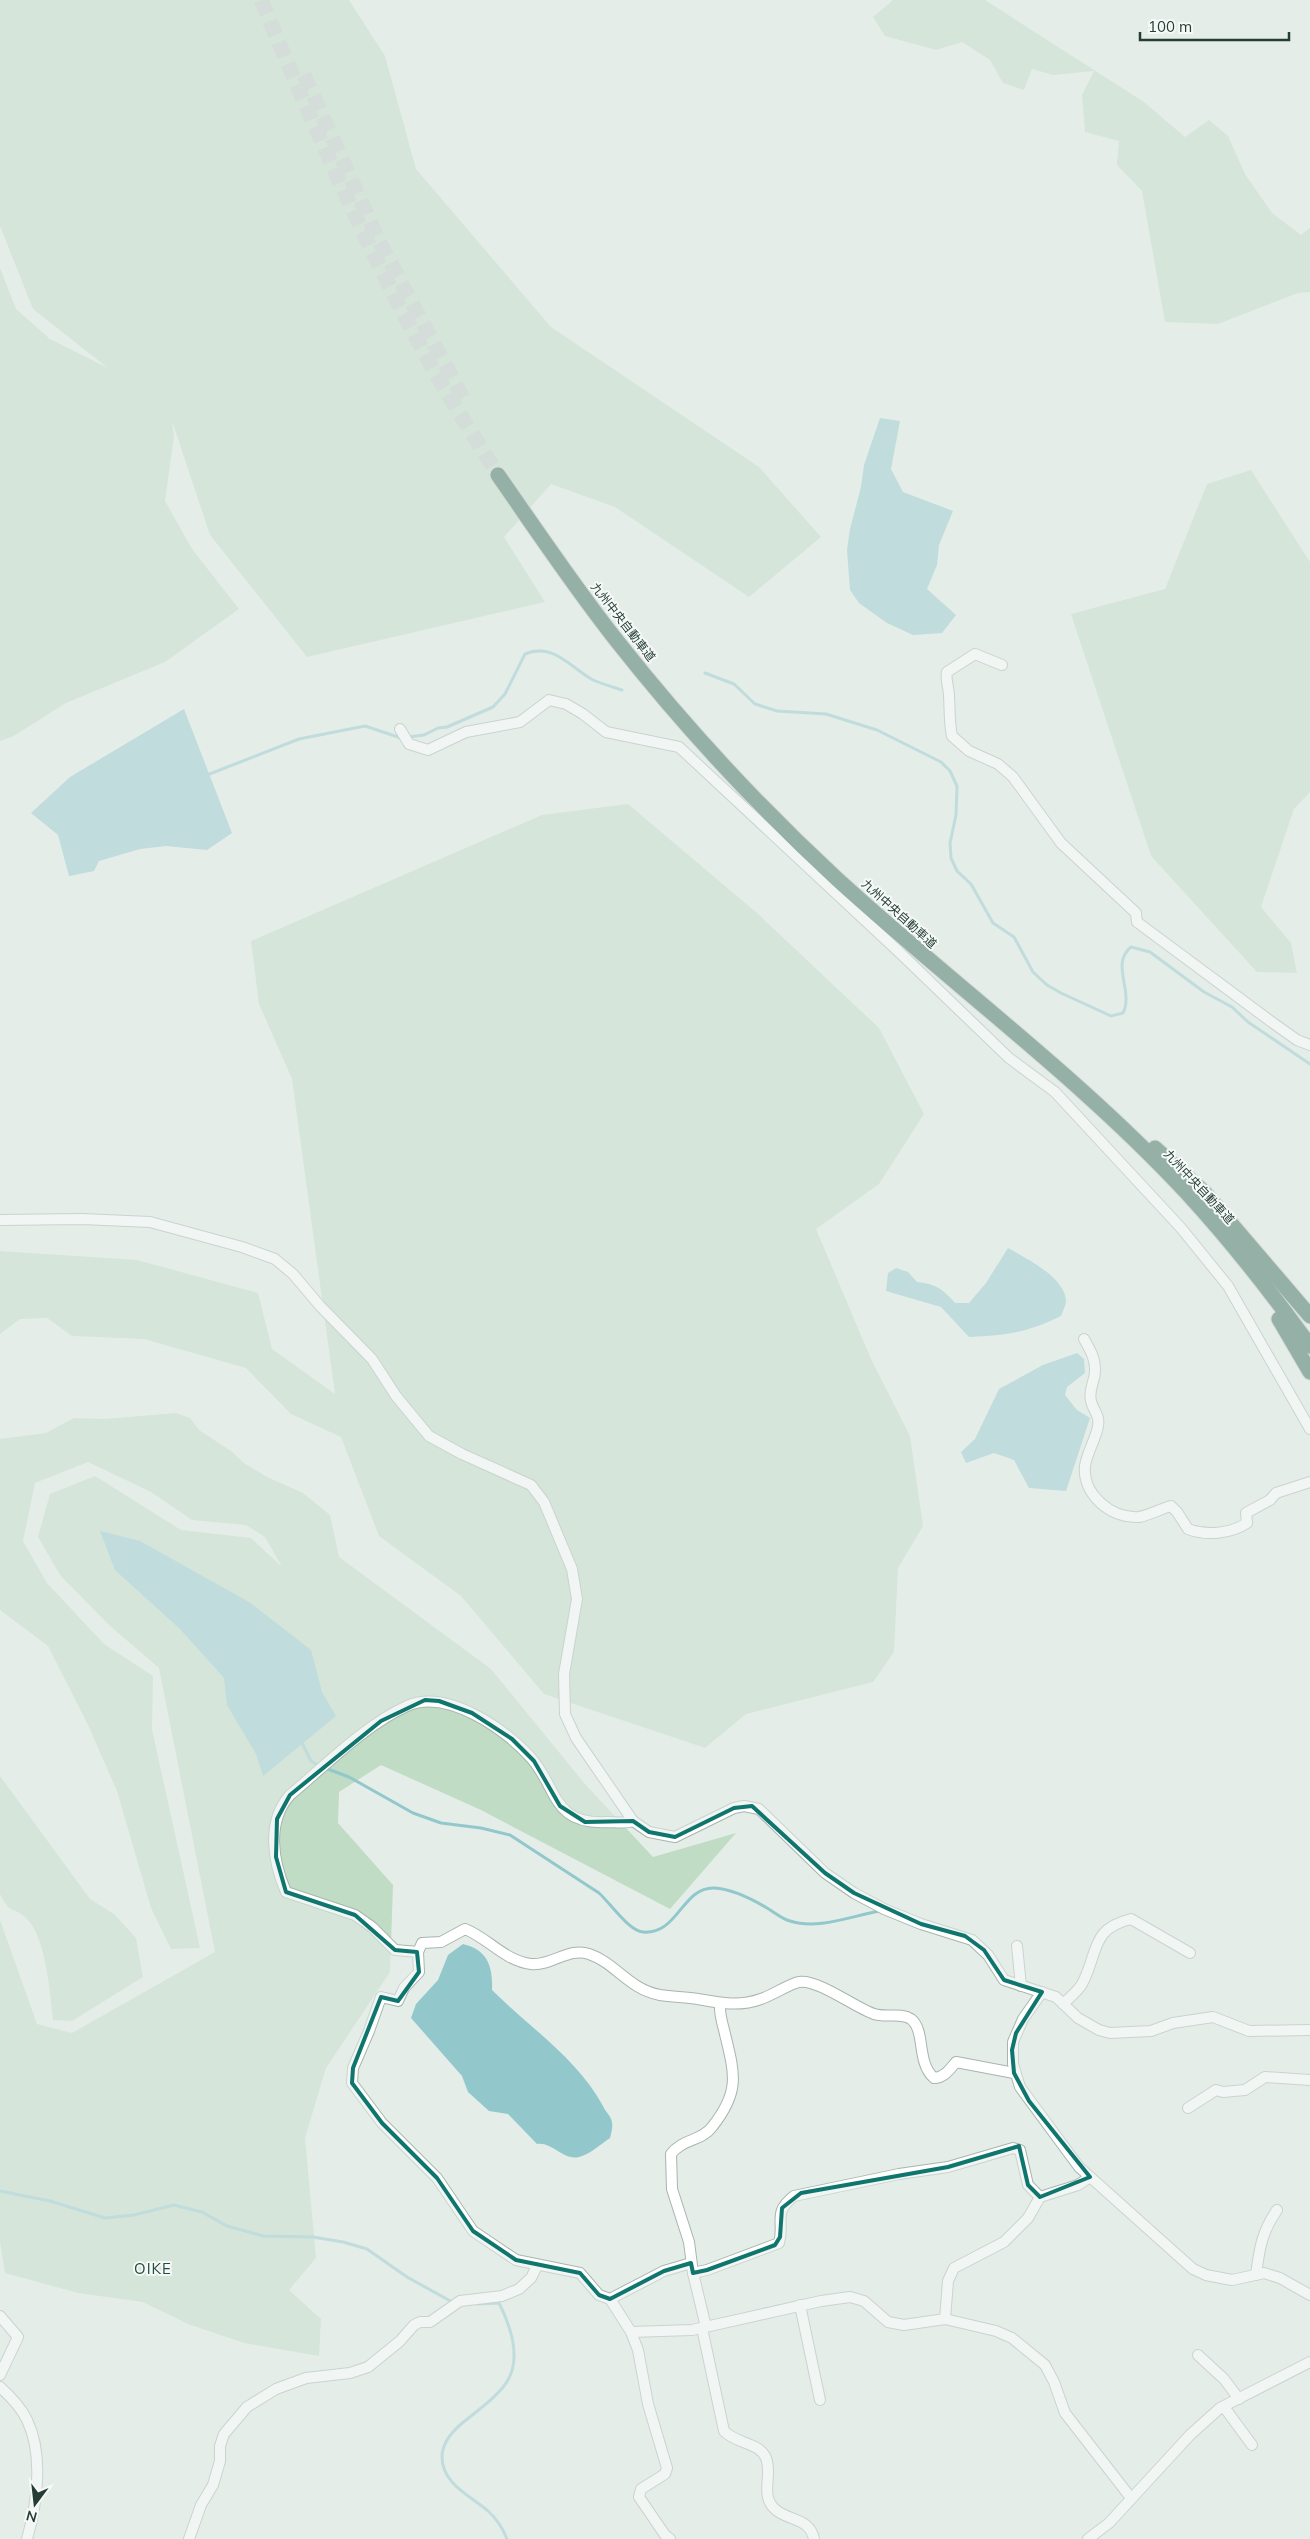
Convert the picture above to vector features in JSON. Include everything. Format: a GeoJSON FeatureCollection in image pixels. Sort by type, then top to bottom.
{"type":"FeatureCollection","features":[{"type":"Feature","properties":{"kind":"highway","name":"九州中央自動車道"},"geometry":{"type":"LineString","coordinates":[[1310,1329],[1230,1231],[1145,1139],[840,871],[779,811],[698,725],[624,635],[502,473],[565,572],[617,641],[692,730],[764,808],[913,947],[1106,1114],[1184,1191],[1260,1280],[1310,1346]]}},
{"type":"Feature","properties":{"kind":"highway"},"geometry":{"type":"LineString","coordinates":[[1046,1061],[1215,1236],[1274,1311],[1310,1372]]}},
{"type":"Feature","properties":{"kind":"highway"},"geometry":{"type":"LineString","coordinates":[[1145,1139],[1204,1192],[1310,1316]]}},
{"type":"Feature","properties":{"kind":"street"},"geometry":{"type":"LineString","coordinates":[[1002,665],[975,654],[947,672],[946,678],[949,694],[948,719],[952,736],[970,751],[998,764],[1013,777],[1060,842],[1136,913],[1137,922],[1273,1023],[1297,1040],[1310,1045]]}},
{"type":"Feature","properties":{"kind":"street"},"geometry":{"type":"LineString","coordinates":[[400,729],[409,744],[428,750],[466,732],[520,722],[549,700],[566,704],[583,714],[606,732],[679,747],[898,951],[1009,1058],[1055,1092],[1080,1117],[1181,1228],[1228,1286],[1310,1430]]}},
{"type":"Feature","properties":{"kind":"street"},"geometry":{"type":"LineString","coordinates":[[0,1220],[82,1219],[150,1222],[242,1247],[275,1259],[293,1274],[320,1306],[372,1359],[396,1396],[429,1436],[462,1454],[531,1485],[544,1502],[559,1534],[572,1569],[577,1599],[566,1652],[563,1683],[568,1722],[587,1755],[633,1821],[649,1832],[675,1837],[734,1808],[744,1806],[759,1809],[825,1873],[854,1893],[884,1909],[921,1924],[972,1940],[988,1955],[999,1976],[1007,1982],[1056,1997],[1090,2026],[1110,2033],[1151,2030],[1173,2023],[1213,2017],[1249,2031],[1310,2030]]}},
{"type":"Feature","properties":{"kind":"street"},"geometry":{"type":"LineString","coordinates":[[1084,1339],[1091,1352],[1095,1371],[1091,1386],[1091,1401],[1099,1416],[1098,1428],[1085,1466],[1088,1490],[1103,1505],[1122,1516],[1139,1517],[1171,1506],[1188,1530],[1201,1534],[1222,1532],[1240,1528],[1247,1523],[1246,1513],[1270,1500],[1276,1493],[1310,1482]]}},
{"type":"Feature","properties":{"kind":"street"},"geometry":{"type":"LineString","coordinates":[[418,1952],[395,1950],[372,1927],[355,1915],[286,1892],[278,1874],[274,1836],[281,1806],[297,1789],[381,1721],[407,1706],[425,1700],[439,1701],[472,1713],[512,1739],[534,1761],[554,1799],[576,1818],[596,1823],[633,1821]]}},
{"type":"Feature","properties":{"kind":"street"},"geometry":{"type":"LineString","coordinates":[[1063,2004],[1082,1986],[1099,1936],[1117,1922],[1131,1919],[1190,1953]]}},
{"type":"Feature","properties":{"kind":"street"},"geometry":{"type":"LineString","coordinates":[[665,2538],[639,2497],[641,2489],[665,2474],[666,2468],[652,2421],[638,2350],[631,2332],[610,2299],[599,2295],[576,2272],[537,2266],[516,2260],[473,2231],[437,2178],[382,2123],[352,2083],[352,2068],[370,2031],[381,1997],[398,2001],[404,1988],[418,1972],[418,1952],[422,1943],[441,1942],[465,1929],[476,1933],[521,1962],[548,1963],[572,1953],[584,1953],[598,1958],[640,1989],[662,1995],[720,2004],[745,2003],[780,1992],[798,1982],[822,1986],[835,1995],[867,2011],[887,2017],[904,2016],[912,2020],[917,2026],[921,2056],[934,2078],[939,2078],[956,2062],[1014,2073]]}},
{"type":"Feature","properties":{"kind":"street"},"geometry":{"type":"LineString","coordinates":[[1017,1946],[1021,1986]]}},
{"type":"Feature","properties":{"kind":"street"},"geometry":{"type":"LineString","coordinates":[[1042,1992],[1016,2034],[1012,2050],[1014,2073],[1028,2101],[1066,2152],[1090,2177],[1188,2266],[1206,2275],[1225,2279],[1264,2273],[1280,2278],[1310,2295]]}},
{"type":"Feature","properties":{"kind":"street"},"geometry":{"type":"LineString","coordinates":[[720,2004],[734,2069],[730,2104],[711,2130],[680,2145],[671,2154],[672,2189],[689,2242],[692,2268],[724,2431],[736,2440],[752,2446],[763,2453],[768,2469],[767,2499],[777,2511],[803,2522],[811,2531],[814,2539]]}},
{"type":"Feature","properties":{"kind":"street"},"geometry":{"type":"LineString","coordinates":[[1188,2108],[1216,2090],[1223,2092],[1245,2090],[1265,2077],[1310,2080]]}},
{"type":"Feature","properties":{"kind":"street"},"geometry":{"type":"LineString","coordinates":[[610,2299],[622,2291],[664,2271],[714,2268],[779,2243],[779,2216],[782,2208],[794,2196],[801,2193],[948,2167],[1013,2148],[1020,2150],[1028,2184],[1040,2197]]}},
{"type":"Feature","properties":{"kind":"street"},"geometry":{"type":"LineString","coordinates":[[945,2320],[948,2281],[954,2268],[1004,2242],[1028,2218],[1040,2197],[1078,2185],[1090,2177]]}},
{"type":"Feature","properties":{"kind":"street"},"geometry":{"type":"LineString","coordinates":[[1256,2275],[1260,2242],[1267,2224],[1277,2210]]}},
{"type":"Feature","properties":{"kind":"street"},"geometry":{"type":"LineString","coordinates":[[189,2539],[201,2505],[213,2485],[220,2462],[220,2446],[224,2434],[247,2407],[276,2389],[306,2378],[350,2372],[368,2367],[400,2341],[414,2325],[420,2322],[430,2322],[460,2300],[502,2296],[510,2293],[532,2278],[537,2266]]}},
{"type":"Feature","properties":{"kind":"street"},"geometry":{"type":"LineString","coordinates":[[631,2332],[704,2327],[800,2305],[850,2297],[864,2301],[888,2322],[904,2325],[945,2320],[966,2323],[1012,2338],[1045,2365],[1054,2382],[1064,2413],[1131,2498]]}},
{"type":"Feature","properties":{"kind":"street"},"geometry":{"type":"LineString","coordinates":[[800,2305],[820,2400]]}},
{"type":"Feature","properties":{"kind":"street"},"geometry":{"type":"LineString","coordinates":[[0,2316],[18,2337],[0,2375]]}},
{"type":"Feature","properties":{"kind":"street"},"geometry":{"type":"LineString","coordinates":[[1198,2355],[1224,2379],[1239,2399]]}},
{"type":"Feature","properties":{"kind":"street"},"geometry":{"type":"LineString","coordinates":[[1088,2539],[1109,2522],[1180,2448],[1190,2435],[1224,2406],[1283,2378],[1310,2362]]}},
{"type":"Feature","properties":{"kind":"street"},"geometry":{"type":"LineString","coordinates":[[0,2387],[12,2398],[27,2420],[33,2438],[37,2462],[35,2513],[27,2539]]}},
{"type":"Feature","properties":{"kind":"street"},"geometry":{"type":"LineString","coordinates":[[1224,2406],[1252,2445]]}},
{"type":"Feature","properties":{"kind":"highlighted area"},"geometry":{"type":"Polygon","coordinates":[[[425,1700],[439,1701],[472,1713],[512,1739],[534,1761],[560,1806],[585,1822],[633,1821],[649,1832],[675,1837],[734,1808],[752,1806],[825,1873],[854,1893],[921,1924],[965,1936],[984,1950],[1004,1980],[1042,1992],[1016,2033],[1012,2050],[1014,2073],[1029,2101],[1090,2177],[1040,2197],[1028,2185],[1019,2146],[948,2167],[801,2193],[782,2208],[780,2237],[775,2245],[707,2270],[693,2273],[691,2263],[664,2271],[610,2299],[599,2295],[580,2273],[516,2260],[473,2231],[437,2178],[382,2123],[352,2083],[353,2068],[381,1997],[398,2001],[419,1972],[417,1952],[395,1950],[355,1915],[286,1892],[276,1857],[277,1819],[290,1795],[381,1721],[425,1700]]]}},
{"type":"Feature","properties":{"kind":"green space"},"geometry":{"type":"Polygon","coordinates":[[[0,0],[349,0],[385,56],[416,169],[551,327],[759,467],[821,537],[749,597],[615,507],[551,484],[504,537],[545,602],[307,657],[210,535],[172,421],[174,436],[165,501],[192,549],[239,609],[165,662],[66,703],[12,737],[0,741],[0,268],[16,309],[50,339],[108,368],[33,309],[0,226],[0,0]]]}},
{"type":"Feature","properties":{"kind":"green space"},"geometry":{"type":"Polygon","coordinates":[[[893,0],[985,0],[1144,102],[1185,137],[1209,120],[1228,136],[1245,174],[1272,213],[1301,235],[1310,228],[1310,292],[1298,293],[1218,324],[1165,322],[1142,191],[1117,165],[1119,141],[1085,132],[1082,95],[1094,71],[1053,75],[1032,69],[1024,90],[1003,83],[990,60],[962,42],[936,50],[885,36],[873,17],[893,0]]]}},
{"type":"Feature","properties":{"kind":"green space"},"geometry":{"type":"Polygon","coordinates":[[[1251,470],[1310,562],[1310,792],[1294,809],[1261,907],[1291,943],[1297,973],[1257,972],[1151,856],[1071,614],[1165,589],[1207,484],[1251,470]]]}},
{"type":"Feature","properties":{"kind":"green space"},"geometry":{"type":"Polygon","coordinates":[[[628,804],[757,913],[879,1028],[924,1114],[879,1184],[816,1229],[871,1359],[910,1436],[923,1526],[898,1568],[894,1652],[873,1682],[746,1714],[705,1748],[544,1694],[461,1596],[379,1536],[341,1437],[291,1414],[246,1368],[144,1339],[72,1336],[47,1318],[20,1319],[0,1334],[0,1251],[137,1260],[258,1293],[272,1349],[335,1394],[292,1079],[259,1004],[251,941],[542,815],[628,804]]]}},
{"type":"Feature","properties":{"kind":"green space"},"geometry":{"type":"Polygon","coordinates":[[[176,1413],[190,1418],[199,1430],[231,1451],[244,1463],[267,1477],[303,1493],[330,1515],[339,1557],[491,1669],[585,1784],[653,1857],[736,1833],[670,1909],[481,1810],[381,1765],[339,1792],[338,1823],[393,1885],[390,1972],[326,2068],[305,2138],[316,2258],[289,2290],[321,2319],[319,2356],[244,2343],[188,2324],[143,2302],[78,2293],[5,2273],[0,2242],[0,1920],[37,2024],[72,2033],[215,1952],[159,1668],[109,1625],[60,1575],[38,1537],[50,1494],[95,1476],[181,1530],[251,1538],[282,1567],[265,1537],[246,1525],[192,1520],[151,1492],[88,1462],[35,1483],[23,1541],[47,1583],[104,1644],[153,1676],[152,1729],[200,1948],[171,1949],[151,1908],[117,1791],[88,1725],[48,1646],[0,1610],[0,1439],[46,1433],[74,1418],[105,1419],[176,1413]]]}},
{"type":"Feature","properties":{"kind":"green space"},"geometry":{"type":"Polygon","coordinates":[[[0,1776],[90,1899],[114,1914],[136,1938],[143,1977],[72,2021],[53,2020],[46,1966],[39,1939],[27,1919],[10,1908],[0,1894],[0,1776]]]}},
{"type":"Feature","properties":{"kind":"water"},"geometry":{"type":"Polygon","coordinates":[[[880,418],[900,421],[891,469],[903,492],[953,511],[939,545],[937,565],[927,589],[956,615],[942,633],[913,635],[887,623],[859,603],[850,590],[847,550],[850,529],[861,487],[864,465],[880,418]]]}},
{"type":"Feature","properties":{"kind":"water"},"geometry":{"type":"Polygon","coordinates":[[[184,709],[232,833],[207,850],[166,846],[140,849],[99,861],[94,871],[69,876],[58,835],[31,813],[70,777],[184,709]]]}},
{"type":"Feature","properties":{"kind":"water"},"geometry":{"type":"Polygon","coordinates":[[[1008,1248],[1043,1269],[1059,1284],[1066,1300],[1061,1316],[1027,1330],[969,1337],[941,1307],[886,1291],[888,1273],[896,1268],[908,1272],[917,1282],[939,1288],[955,1303],[969,1303],[986,1283],[1008,1248]]]}},
{"type":"Feature","properties":{"kind":"water"},"geometry":{"type":"Polygon","coordinates":[[[1077,1353],[1084,1359],[1085,1373],[1067,1387],[1065,1395],[1077,1410],[1090,1418],[1066,1491],[1029,1488],[1014,1460],[994,1453],[966,1463],[961,1452],[975,1439],[999,1389],[1043,1365],[1077,1353]]]}},
{"type":"Feature","properties":{"kind":"water"},"geometry":{"type":"Polygon","coordinates":[[[100,1531],[140,1541],[249,1602],[311,1650],[322,1692],[336,1716],[263,1776],[256,1754],[227,1705],[224,1678],[180,1629],[115,1570],[100,1531]]]}},
{"type":"Feature","properties":{"kind":"water"},"geometry":{"type":"Polygon","coordinates":[[[463,1944],[478,1950],[483,1955],[490,1967],[492,1990],[566,2058],[580,2073],[610,2116],[612,2130],[610,2138],[591,2152],[573,2158],[543,2144],[537,2144],[508,2114],[489,2111],[468,2092],[462,2076],[411,2018],[416,2004],[438,1980],[448,1955],[463,1944]]]}},
{"type":"Feature","properties":{"kind":"waterway"},"geometry":{"type":"LineString","coordinates":[[207,775],[299,739],[365,726],[401,738],[424,735],[438,728],[447,727],[493,707],[505,694],[525,654],[535,651],[553,654],[593,680],[622,690]]}},
{"type":"Feature","properties":{"kind":"waterway"},"geometry":{"type":"LineString","coordinates":[[705,673],[734,684],[755,704],[777,711],[826,714],[877,730],[941,762],[950,771],[957,786],[956,815],[950,843],[951,858],[957,871],[971,884],[993,923],[1014,937],[1033,972],[1047,985],[1111,1016],[1123,1013],[1126,1005],[1126,996],[1122,961],[1125,954],[1131,947],[1150,952],[1204,992],[1232,1007],[1248,1022],[1310,1064]]}},
{"type":"Feature","properties":{"kind":"waterway"},"geometry":{"type":"LineString","coordinates":[[301,1741],[311,1761],[319,1766]]}},
{"type":"Feature","properties":{"kind":"waterway"},"geometry":{"type":"LineString","coordinates":[[325,1768],[349,1777],[413,1813],[441,1823],[481,1828],[510,1835],[599,1893],[626,1922],[643,1932],[655,1931],[664,1926],[694,1895],[703,1890],[714,1888],[742,1895],[784,1919],[801,1923],[823,1923],[880,1911]]}},
{"type":"Feature","properties":{"kind":"waterway"},"geometry":{"type":"LineString","coordinates":[[0,2191],[50,2201],[105,2218],[134,2215],[174,2205],[202,2212],[227,2226],[263,2236],[313,2237],[343,2242],[367,2249],[407,2277],[454,2303]]}},
{"type":"Feature","properties":{"kind":"waterway"},"geometry":{"type":"LineString","coordinates":[[477,2304],[499,2303],[513,2341],[514,2361],[512,2371],[499,2392],[453,2432],[445,2444],[442,2453],[443,2466],[452,2482],[491,2514],[507,2539]]}},
{"type":"Feature","properties":{"kind":"tunnel"},"geometry":{"type":"LineString","coordinates":[[261,0],[319,137],[382,271],[435,373],[498,475]]}},
{"type":"Feature","properties":{"kind":"tunnel"},"geometry":{"type":"LineString","coordinates":[[304,75],[379,241],[466,404]]}},
{"type":"Feature","properties":{"kind":"district","name":"OIKE"},"geometry":{"type":"Point","coordinates":[153,2269]}}]}
